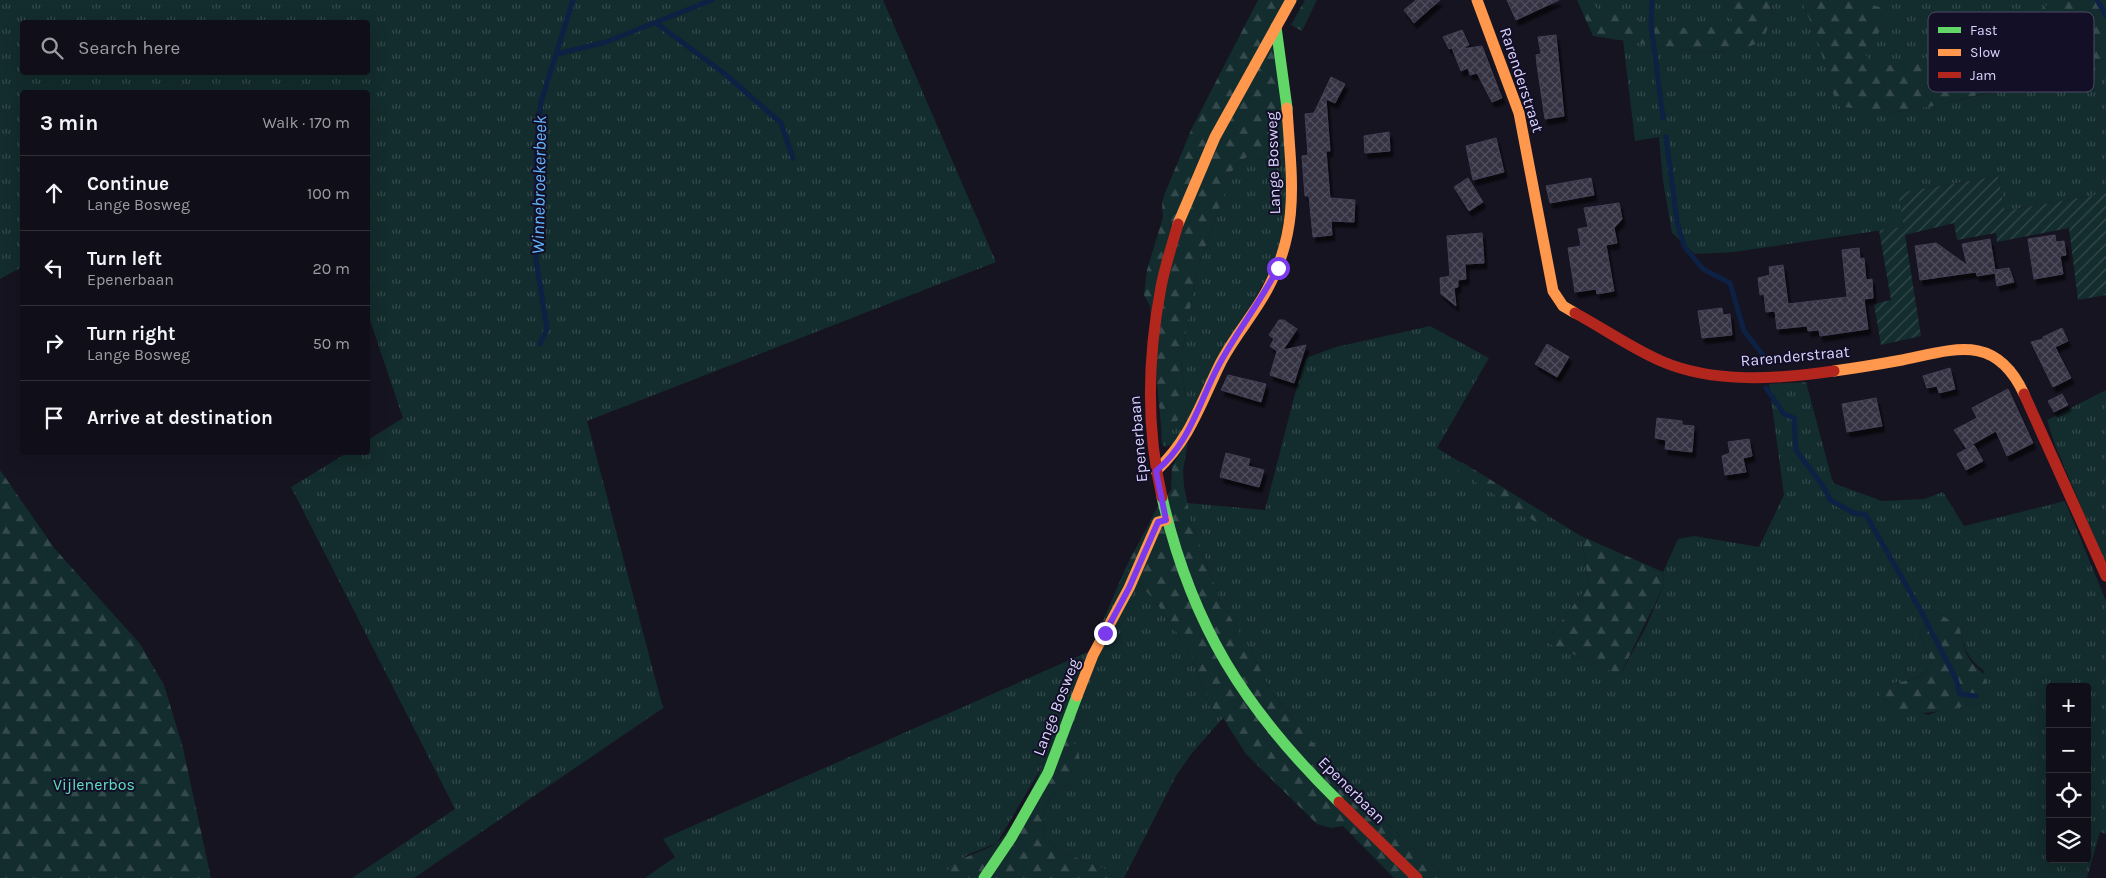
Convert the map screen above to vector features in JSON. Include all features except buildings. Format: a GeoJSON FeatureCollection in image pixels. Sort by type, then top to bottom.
{"type":"FeatureCollection","features":[{"type":"Feature","properties":{"kind":"street","name":"Epenerbaan"},"geometry":{"type":"LineString","coordinates":[[1291,0],[1202,163],[1177,225],[1157,310],[1150,365],[1151,421],[1156,471],[1174,553],[1198,611],[1229,669],[1254,706],[1317,780],[1417,878]]}},
{"type":"Feature","properties":{"kind":"street","name":"Rarenderstraat"},"geometry":{"type":"LineString","coordinates":[[1477,0],[1505,70],[1519,113],[1533,177],[1553,291],[1564,306],[1571,312],[1661,361],[1678,368],[1717,377],[1765,378],[1820,372],[1868,366],[1963,348],[1984,352],[2003,362],[2016,377],[2106,576]]}},
{"type":"Feature","properties":{"kind":"street","name":"Lange Bosweg"},"geometry":{"type":"LineString","coordinates":[[1156,471],[1178,450],[1184,440],[1221,362],[1267,290],[1287,243],[1292,215],[1292,195],[1286,87],[1276,27]]}},
{"type":"Feature","properties":{"kind":"street","name":"Lange Bosweg"},"geometry":{"type":"LineString","coordinates":[[984,878],[1011,838],[1048,773],[1093,655],[1129,588],[1152,532],[1158,522],[1166,520]]}},
{"type":"Feature","properties":{"kind":"green space"},"geometry":{"type":"Polygon","coordinates":[[[0,0],[883,0],[996,262],[587,421],[663,708],[414,878],[352,878],[455,809],[291,487],[344,455],[370,455],[370,439],[403,418],[370,320],[370,90],[20,90],[20,268],[0,279],[0,0]]]}},
{"type":"Feature","properties":{"kind":"green space"},"geometry":{"type":"Polygon","coordinates":[[[1258,0],[1298,0],[1275,40],[1286,159],[1271,162],[1248,156],[1234,167],[1197,270],[1181,360],[1185,394],[1182,415],[1173,426],[1161,426],[1150,306],[1144,295],[1147,270],[1163,217],[1162,203],[1192,128],[1258,0]]]}},
{"type":"Feature","properties":{"kind":"green space"},"geometry":{"type":"Polygon","coordinates":[[[1305,0],[1317,0],[1302,31],[1291,25],[1305,0]]]}},
{"type":"Feature","properties":{"kind":"green space"},"geometry":{"type":"Polygon","coordinates":[[[1577,0],[1591,0],[1598,10],[1649,23],[1681,28],[1698,28],[1733,22],[1718,0],[1771,0],[1772,15],[1763,41],[1736,52],[1692,51],[1593,36],[1577,0]]]}},
{"type":"Feature","properties":{"kind":"green space"},"geometry":{"type":"Polygon","coordinates":[[[1587,0],[1760,0],[1758,22],[1703,35],[1599,28],[1587,0]]]}},
{"type":"Feature","properties":{"kind":"green space"},"geometry":{"type":"Polygon","coordinates":[[[1771,0],[1801,0],[1815,32],[1891,113],[1991,92],[2094,92],[2094,62],[2106,58],[2106,193],[2005,211],[1998,176],[1899,193],[1904,227],[1734,252],[1695,254],[1672,233],[1663,181],[1659,137],[1635,141],[1623,40],[1692,51],[1736,52],[1772,15],[1771,0]]]}},
{"type":"Feature","properties":{"kind":"green space"},"geometry":{"type":"Polygon","coordinates":[[[1801,0],[1861,3],[1882,8],[1889,12],[1866,55],[1873,67],[1928,57],[1928,92],[1990,92],[1933,106],[1891,113],[1837,106],[1815,32],[1801,0]]]}},
{"type":"Feature","properties":{"kind":"green space"},"geometry":{"type":"Polygon","coordinates":[[[1812,0],[2104,0],[2079,12],[1928,12],[1928,85],[1891,103],[1812,0]]]}},
{"type":"Feature","properties":{"kind":"green space"},"geometry":{"type":"Polygon","coordinates":[[[2051,0],[2106,0],[2106,58],[2094,62],[2094,12],[2033,12],[2044,7],[2051,0]]]}},
{"type":"Feature","properties":{"kind":"green space"},"geometry":{"type":"Polygon","coordinates":[[[1248,156],[1271,162],[1286,159],[1288,191],[1278,257],[1175,443],[1165,447],[1162,444],[1161,426],[1173,426],[1185,394],[1181,360],[1197,270],[1234,167],[1248,156]]]}},
{"type":"Feature","properties":{"kind":"green space"},"geometry":{"type":"Polygon","coordinates":[[[1998,176],[2005,211],[2106,193],[2106,295],[2078,300],[2069,228],[1997,242],[1996,233],[1957,240],[1954,223],[1905,235],[1921,336],[1881,345],[1874,304],[1891,300],[1879,230],[1904,227],[1898,193],[1998,176]]]}},
{"type":"Feature","properties":{"kind":"green space"},"geometry":{"type":"Polygon","coordinates":[[[1430,326],[1489,358],[1437,448],[1581,536],[1589,584],[1546,642],[1620,675],[1645,629],[1664,585],[1663,572],[1678,539],[1694,536],[1759,547],[1784,495],[1769,384],[1806,382],[1833,483],[1882,501],[1924,499],[1943,492],[1964,526],[2065,501],[2106,601],[2106,834],[2100,832],[2087,878],[1446,878],[1359,798],[1271,692],[1254,656],[1220,600],[1191,522],[1187,503],[1265,510],[1306,358],[1336,347],[1430,326]],[[1937,612],[1919,633],[1932,664],[1916,678],[1883,687],[1880,695],[1928,715],[1942,710],[1976,704],[1984,671],[1969,656],[1962,640],[1959,626],[1937,612]]]}},
{"type":"Feature","properties":{"kind":"green space"},"geometry":{"type":"Polygon","coordinates":[[[2106,390],[2106,566],[2055,445],[2047,420],[2106,390]]]}},
{"type":"Feature","properties":{"kind":"green space"},"geometry":{"type":"Polygon","coordinates":[[[1188,441],[1183,471],[1191,522],[1220,600],[1254,656],[1271,692],[1359,798],[1446,878],[1394,878],[1343,826],[1331,828],[1317,824],[1246,754],[1223,718],[1210,706],[1190,652],[1158,605],[1126,567],[1156,510],[1171,490],[1172,466],[1188,441]]]}},
{"type":"Feature","properties":{"kind":"green space"},"geometry":{"type":"Polygon","coordinates":[[[1462,462],[1549,516],[1540,525],[1456,469],[1462,462]]]}},
{"type":"Feature","properties":{"kind":"green space","name":"Vijlenerbos"},"geometry":{"type":"Polygon","coordinates":[[[0,470],[55,549],[140,644],[164,685],[183,748],[211,878],[0,878],[0,470]]]}},
{"type":"Feature","properties":{"kind":"green space"},"geometry":{"type":"Polygon","coordinates":[[[1581,536],[1663,572],[1664,585],[1620,675],[1546,642],[1589,584],[1581,536]]]}},
{"type":"Feature","properties":{"kind":"green space"},"geometry":{"type":"Polygon","coordinates":[[[1126,567],[1158,605],[1190,652],[1210,706],[1223,718],[1192,753],[1176,776],[1124,878],[1113,878],[1105,869],[1059,851],[1045,838],[1045,811],[1050,798],[1073,783],[1054,746],[997,843],[967,855],[942,878],[645,878],[675,857],[663,839],[1090,651],[1126,567]]]}},
{"type":"Feature","properties":{"kind":"green space"},"geometry":{"type":"Polygon","coordinates":[[[1937,612],[1959,626],[1966,652],[1974,665],[1983,673],[1988,689],[1976,704],[1940,711],[1909,712],[1884,705],[1880,695],[1883,686],[1916,678],[1922,675],[1932,664],[1919,633],[1937,612]]]}},
{"type":"Feature","properties":{"kind":"green space"},"geometry":{"type":"Polygon","coordinates":[[[1059,729],[1067,735],[1076,747],[1079,753],[1079,766],[1073,783],[1055,793],[1047,804],[1045,811],[1045,838],[1059,851],[1105,869],[1113,878],[942,878],[954,864],[993,845],[1008,831],[1025,804],[1059,729]]]}},
{"type":"Feature","properties":{"kind":"waterway","name":"Winnebroekerbeek"},"geometry":{"type":"LineString","coordinates":[[540,344],[547,329],[536,260],[536,150],[541,102],[573,0]]}},
{"type":"Feature","properties":{"kind":"waterway"},"geometry":{"type":"LineString","coordinates":[[557,54],[606,42],[712,0]]}},
{"type":"Feature","properties":{"kind":"waterway"},"geometry":{"type":"LineString","coordinates":[[1652,0],[1651,25],[1663,118]]}},
{"type":"Feature","properties":{"kind":"waterway"},"geometry":{"type":"LineString","coordinates":[[2097,0],[2106,16]]}},
{"type":"Feature","properties":{"kind":"waterway"},"geometry":{"type":"LineString","coordinates":[[656,23],[725,74],[781,123],[793,158]]}},
{"type":"Feature","properties":{"kind":"waterway"},"geometry":{"type":"LineString","coordinates":[[1666,137],[1677,222],[1684,246],[1703,269],[1730,283],[1744,331],[1767,360]]}},
{"type":"Feature","properties":{"kind":"waterway"},"geometry":{"type":"LineString","coordinates":[[1766,388],[1784,414],[1794,418],[1796,450],[1823,486],[1830,500],[1854,513],[1866,515],[1922,613],[1956,679],[1960,694],[1976,696]]}},
{"type":"Feature","properties":{"kind":"traffic: fast"},"geometry":{"type":"LineString","coordinates":[[1276,27],[1287,108]]}},
{"type":"Feature","properties":{"kind":"traffic: fast"},"geometry":{"type":"LineString","coordinates":[[1162,497],[1174,543],[1189,586],[1206,625],[1226,663],[1249,699],[1276,734],[1339,802]]}},
{"type":"Feature","properties":{"kind":"traffic: fast"},"geometry":{"type":"LineString","coordinates":[[984,878],[1011,838],[1048,773],[1077,696]]}},
{"type":"Feature","properties":{"kind":"traffic: slow"},"geometry":{"type":"LineString","coordinates":[[1178,224],[1215,137],[1291,0]]}},
{"type":"Feature","properties":{"kind":"traffic: slow"},"geometry":{"type":"LineString","coordinates":[[1477,0],[1519,113],[1553,291],[1563,306],[1575,313]]}},
{"type":"Feature","properties":{"kind":"traffic: slow"},"geometry":{"type":"LineString","coordinates":[[1156,471],[1178,447],[1186,434],[1225,354],[1261,300],[1278,267],[1285,244],[1291,201],[1287,108]]}},
{"type":"Feature","properties":{"kind":"traffic: slow"},"geometry":{"type":"LineString","coordinates":[[1834,371],[1939,352],[1972,350],[1987,354],[2001,361],[2013,375],[2024,394]]}},
{"type":"Feature","properties":{"kind":"traffic: slow"},"geometry":{"type":"LineString","coordinates":[[1077,696],[1093,655],[1129,588],[1158,522],[1166,520]]}},
{"type":"Feature","properties":{"kind":"traffic: jam"},"geometry":{"type":"LineString","coordinates":[[1162,497],[1153,445],[1151,365],[1161,287],[1178,224]]}},
{"type":"Feature","properties":{"kind":"traffic: jam"},"geometry":{"type":"LineString","coordinates":[[1575,313],[1650,356],[1681,368],[1703,373],[1746,378],[1791,376],[1834,371]]}},
{"type":"Feature","properties":{"kind":"traffic: jam"},"geometry":{"type":"LineString","coordinates":[[2024,394],[2106,576]]}},
{"type":"Feature","properties":{"kind":"traffic: jam"},"geometry":{"type":"LineString","coordinates":[[1339,802],[1417,878]]}},
{"type":"Feature","properties":{"kind":"route"},"geometry":{"type":"LineString","coordinates":[[1105,633],[1129,588],[1152,532],[1158,522],[1166,520],[1156,471],[1178,450],[1221,362],[1267,290],[1278,268]]}}]}
